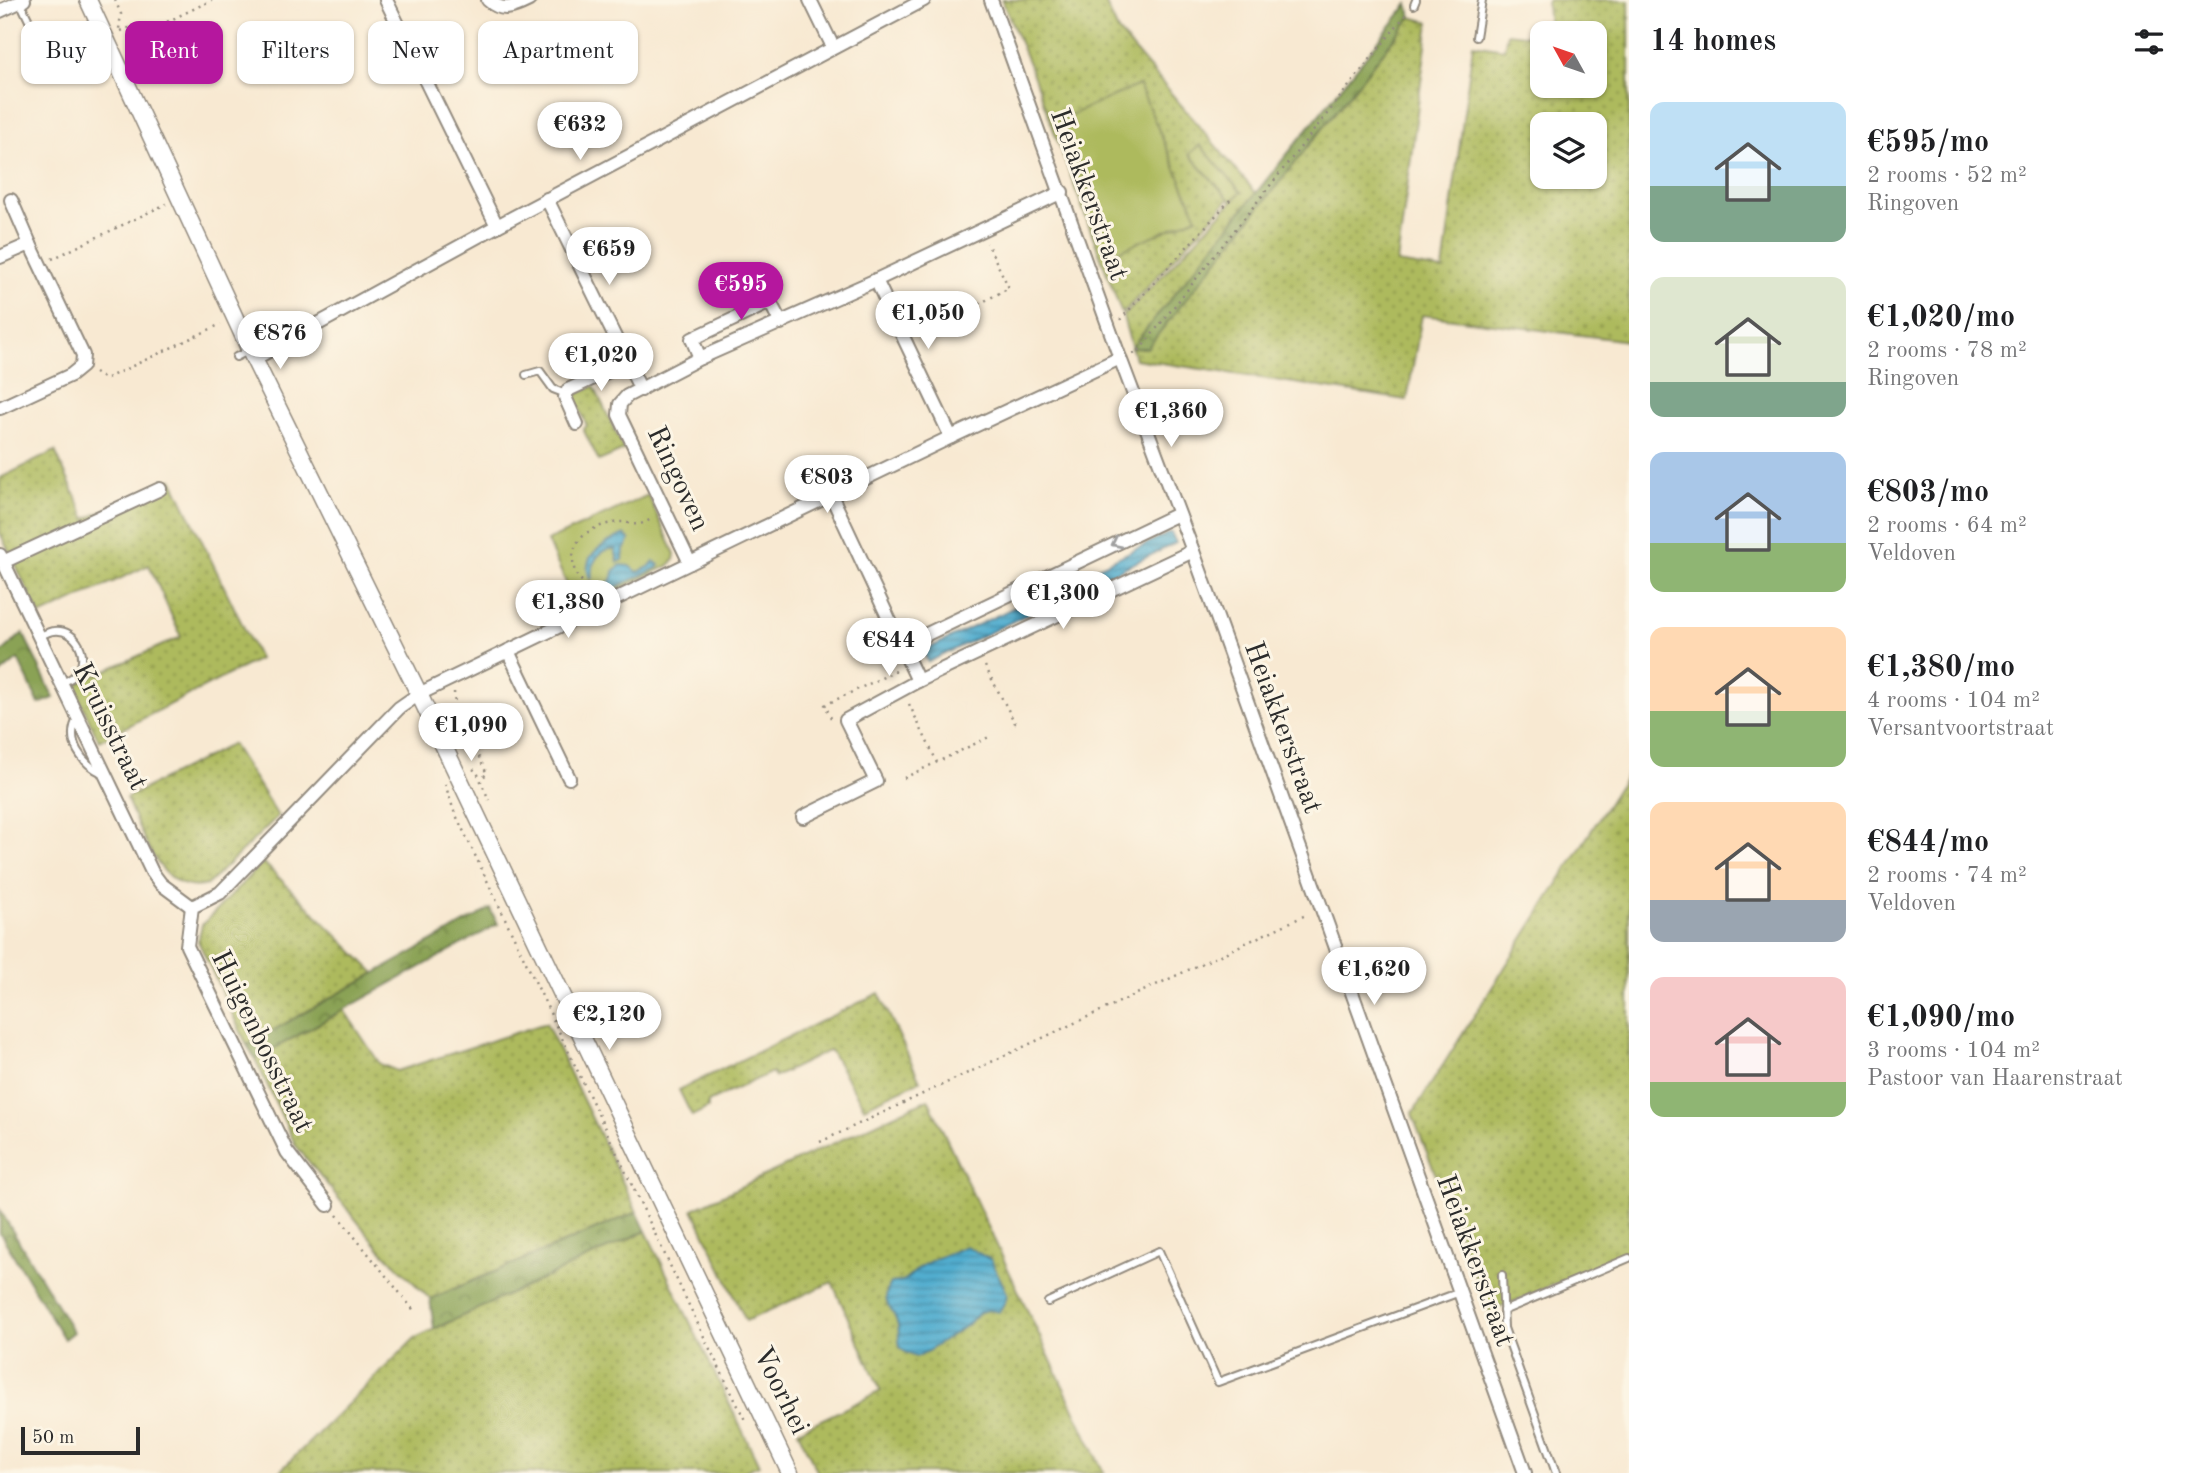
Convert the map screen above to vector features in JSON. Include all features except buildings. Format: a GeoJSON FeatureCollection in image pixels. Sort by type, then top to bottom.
{"type":"FeatureCollection","features":[{"type":"Feature","properties":{"kind":"street","name":"Voorhei"},"geometry":{"type":"LineString","coordinates":[[88,0],[97,21]]}},
{"type":"Feature","properties":{"kind":"street"},"geometry":{"type":"LineString","coordinates":[[488,0],[500,9],[514,8],[528,0]]}},
{"type":"Feature","properties":{"kind":"street"},"geometry":{"type":"LineString","coordinates":[[810,0],[833,47]]}},
{"type":"Feature","properties":{"kind":"street"},"geometry":{"type":"LineString","coordinates":[[247,355],[924,0]]}},
{"type":"Feature","properties":{"kind":"street","name":"Heiakkerstraat"},"geometry":{"type":"LineString","coordinates":[[991,0],[1120,358],[1193,551],[1525,1473]]}},
{"type":"Feature","properties":{"kind":"street"},"geometry":{"type":"LineString","coordinates":[[0,11],[22,1]]}},
{"type":"Feature","properties":{"kind":"street"},"geometry":{"type":"LineString","coordinates":[[391,2],[497,226]]}},
{"type":"Feature","properties":{"kind":"street","name":"Voorhei"},"geometry":{"type":"LineString","coordinates":[[111,53],[172,198],[247,355],[419,694],[790,1473]]}},
{"type":"Feature","properties":{"kind":"street","name":"Ringoven"},"geometry":{"type":"LineString","coordinates":[[1062,192],[876,280],[700,358],[627,396],[620,404],[619,415],[690,563],[1120,358]]}},
{"type":"Feature","properties":{"kind":"street","name":"Ringoven"},"geometry":{"type":"LineString","coordinates":[[547,199],[641,390]]}},
{"type":"Feature","properties":{"kind":"street"},"geometry":{"type":"LineString","coordinates":[[0,408],[71,375],[82,366],[83,355],[11,200]]}},
{"type":"Feature","properties":{"kind":"street"},"geometry":{"type":"LineString","coordinates":[[0,257],[30,244]]}},
{"type":"Feature","properties":{"kind":"street"},"geometry":{"type":"LineString","coordinates":[[876,280],[951,437]]}},
{"type":"Feature","properties":{"kind":"street"},"geometry":{"type":"LineString","coordinates":[[700,358],[691,340],[770,302],[781,323]]}},
{"type":"Feature","properties":{"kind":"street"},"geometry":{"type":"LineString","coordinates":[[577,425],[565,397],[568,390],[628,362]]}},
{"type":"Feature","properties":{"kind":"street"},"geometry":{"type":"LineString","coordinates":[[2,559],[160,489]]}},
{"type":"Feature","properties":{"kind":"street"},"geometry":{"type":"LineString","coordinates":[[831,495],[918,681]]}},
{"type":"Feature","properties":{"kind":"street"},"geometry":{"type":"LineString","coordinates":[[901,646],[1178,514]]}},
{"type":"Feature","properties":{"kind":"street"},"geometry":{"type":"LineString","coordinates":[[803,817],[876,781],[846,720],[918,681],[1193,551]]}},
{"type":"Feature","properties":{"kind":"street","name":"Kruisstraat"},"geometry":{"type":"LineString","coordinates":[[2,559],[152,872],[161,884],[192,907]]}},
{"type":"Feature","properties":{"kind":"street"},"geometry":{"type":"LineString","coordinates":[[192,907],[220,893],[399,708],[419,694],[690,563]]}},
{"type":"Feature","properties":{"kind":"street"},"geometry":{"type":"LineString","coordinates":[[508,651],[569,778]]}},
{"type":"Feature","properties":{"kind":"street","name":"Huigenbosstraat"},"geometry":{"type":"LineString","coordinates":[[192,907],[187,946],[287,1152],[328,1205]]}},
{"type":"Feature","properties":{"kind":"lane"},"geometry":{"type":"LineString","coordinates":[[1476,37],[1482,0]]}},
{"type":"Feature","properties":{"kind":"lane"},"geometry":{"type":"LineString","coordinates":[[22,1],[30,21]]}},
{"type":"Feature","properties":{"kind":"lane"},"geometry":{"type":"LineString","coordinates":[[526,375],[540,371],[553,389],[566,394]]}},
{"type":"Feature","properties":{"kind":"lane"},"geometry":{"type":"LineString","coordinates":[[39,638],[54,631],[66,632],[77,640],[82,652],[82,664],[75,676],[61,683]]}},
{"type":"Feature","properties":{"kind":"lane"},"geometry":{"type":"LineString","coordinates":[[1048,1302],[1159,1251],[1218,1382],[1460,1292]]}},
{"type":"Feature","properties":{"kind":"lane"},"geometry":{"type":"LineString","coordinates":[[1503,1311],[1629,1258]]}},
{"type":"Feature","properties":{"kind":"lane"},"geometry":{"type":"LineString","coordinates":[[1502,1275],[1504,1328],[1556,1473]]}},
{"type":"Feature","properties":{"kind":"path"},"geometry":{"type":"LineString","coordinates":[[115,0],[121,13],[119,32],[132,26],[152,29],[212,0]]}},
{"type":"Feature","properties":{"kind":"path"},"geometry":{"type":"LineString","coordinates":[[1120,358],[1138,352],[1415,3]]}},
{"type":"Feature","properties":{"kind":"path"},"geometry":{"type":"LineString","coordinates":[[40,265],[172,198]]}},
{"type":"Feature","properties":{"kind":"path"},"geometry":{"type":"LineString","coordinates":[[1110,330],[1230,200]]}},
{"type":"Feature","properties":{"kind":"path"},"geometry":{"type":"LineString","coordinates":[[979,304],[1009,288],[980,230]]}},
{"type":"Feature","properties":{"kind":"path"},"geometry":{"type":"LineString","coordinates":[[82,366],[106,379],[221,324]]}},
{"type":"Feature","properties":{"kind":"path"},"geometry":{"type":"LineString","coordinates":[[608,602],[600,590],[580,582],[573,557],[576,543],[593,529],[622,522],[637,524],[665,512]]}},
{"type":"Feature","properties":{"kind":"path"},"geometry":{"type":"LineString","coordinates":[[984,663],[1014,723],[1010,725]]}},
{"type":"Feature","properties":{"kind":"path"},"geometry":{"type":"LineString","coordinates":[[450,678],[454,688],[455,706],[487,774],[480,779]]}},
{"type":"Feature","properties":{"kind":"path"},"geometry":{"type":"LineString","coordinates":[[906,699],[937,762]]}},
{"type":"Feature","properties":{"kind":"path"},"geometry":{"type":"LineString","coordinates":[[904,778],[989,737]]}},
{"type":"Feature","properties":{"kind":"path","name":"Voorhei"},"geometry":{"type":"LineString","coordinates":[[446,753],[444,788],[454,811],[748,1424]]}},
{"type":"Feature","properties":{"kind":"path"},"geometry":{"type":"LineString","coordinates":[[820,1142],[1320,909]]}},
{"type":"Feature","properties":{"kind":"path"},"geometry":{"type":"LineString","coordinates":[[328,1205],[416,1313]]}},
{"type":"Feature","properties":{"kind":"green space"},"geometry":{"type":"Polygon","coordinates":[[[1002,0],[1104,0],[1118,31],[1256,193],[1132,348],[1147,348],[1411,17],[1429,22],[1397,263],[1443,270],[1473,44],[1504,49],[1507,33],[1530,36],[1530,98],[1607,98],[1607,21],[1548,21],[1547,0],[1629,0],[1629,341],[1422,315],[1407,400],[1135,359],[1123,317],[1241,192],[1190,155],[1229,199],[1122,314],[1029,64],[1002,0]]]}},
{"type":"Feature","properties":{"kind":"green space"},"geometry":{"type":"Polygon","coordinates":[[[1408,4],[1411,17],[1147,348],[1131,348],[1408,4]]]}},
{"type":"Feature","properties":{"kind":"green space"},"geometry":{"type":"Polygon","coordinates":[[[1139,85],[1197,217],[1116,252],[1059,120],[1139,85]]]}},
{"type":"Feature","properties":{"kind":"green space"},"geometry":{"type":"Polygon","coordinates":[[[1200,145],[1241,192],[1231,201],[1189,154],[1200,145]]]}},
{"type":"Feature","properties":{"kind":"green space"},"geometry":{"type":"Polygon","coordinates":[[[594,386],[624,450],[599,461],[583,429],[587,426],[576,400],[572,402],[573,396],[594,386]]]}},
{"type":"Feature","properties":{"kind":"green space"},"geometry":{"type":"Polygon","coordinates":[[[55,451],[86,519],[172,479],[259,659],[99,741],[73,685],[181,637],[149,565],[40,616],[0,533],[0,478],[55,451]]]}},
{"type":"Feature","properties":{"kind":"green space"},"geometry":{"type":"Polygon","coordinates":[[[648,495],[675,554],[674,560],[668,566],[578,609],[547,541],[648,495]]]}},
{"type":"Feature","properties":{"kind":"green space"},"geometry":{"type":"Polygon","coordinates":[[[23,633],[54,698],[39,704],[18,659],[0,674],[0,654],[23,633]]]}},
{"type":"Feature","properties":{"kind":"green space"},"geometry":{"type":"Polygon","coordinates":[[[232,744],[278,816],[207,885],[191,886],[177,882],[155,859],[126,798],[232,744]]]}},
{"type":"Feature","properties":{"kind":"green space"},"geometry":{"type":"Polygon","coordinates":[[[1629,771],[1629,1253],[1489,1312],[1412,1114],[1629,771]]]}},
{"type":"Feature","properties":{"kind":"green space"},"geometry":{"type":"Polygon","coordinates":[[[263,862],[375,973],[247,1045],[198,941],[202,925],[263,862]]]}},
{"type":"Feature","properties":{"kind":"green space"},"geometry":{"type":"Polygon","coordinates":[[[490,909],[498,924],[255,1059],[247,1045],[490,909]]]}},
{"type":"Feature","properties":{"kind":"green space"},"geometry":{"type":"Polygon","coordinates":[[[879,993],[920,1081],[864,1107],[830,1050],[775,1077],[772,1072],[708,1102],[708,1108],[692,1116],[679,1090],[879,993]]]}},
{"type":"Feature","properties":{"kind":"green space"},"geometry":{"type":"Polygon","coordinates":[[[344,1010],[380,1064],[397,1071],[546,1023],[637,1212],[430,1299],[379,1248],[296,1146],[255,1059],[344,1010]]]}},
{"type":"Feature","properties":{"kind":"green space"},"geometry":{"type":"Polygon","coordinates":[[[928,1099],[1104,1473],[818,1473],[798,1431],[881,1391],[832,1282],[746,1321],[693,1209],[928,1099]]]}},
{"type":"Feature","properties":{"kind":"green space"},"geometry":{"type":"Polygon","coordinates":[[[0,1210],[73,1332],[64,1339],[0,1233],[0,1210]]]}},
{"type":"Feature","properties":{"kind":"green space"},"geometry":{"type":"Polygon","coordinates":[[[637,1212],[646,1231],[434,1329],[430,1299],[637,1212]]]}},
{"type":"Feature","properties":{"kind":"green space"},"geometry":{"type":"Polygon","coordinates":[[[646,1231],[759,1465],[740,1473],[278,1473],[415,1338],[646,1231]]]}},
{"type":"Feature","properties":{"kind":"water"},"geometry":{"type":"Polygon","coordinates":[[[1171,532],[1176,543],[928,662],[923,651],[1171,532]]]}},
{"type":"Feature","properties":{"kind":"water"},"geometry":{"type":"Polygon","coordinates":[[[622,535],[630,540],[624,550],[623,560],[618,562],[615,549],[604,551],[594,562],[590,579],[588,563],[591,556],[601,546],[622,535]]]}},
{"type":"Feature","properties":{"kind":"water"},"geometry":{"type":"Polygon","coordinates":[[[654,561],[659,565],[657,568],[612,589],[608,587],[614,571],[621,565],[629,566],[638,572],[649,567],[654,561]]]}},
{"type":"Feature","properties":{"kind":"water"},"geometry":{"type":"Polygon","coordinates":[[[966,1246],[991,1260],[1007,1293],[1006,1300],[999,1312],[980,1312],[967,1325],[928,1351],[916,1357],[909,1354],[901,1348],[898,1326],[887,1302],[887,1291],[891,1283],[903,1281],[925,1264],[966,1246]]]}}]}
